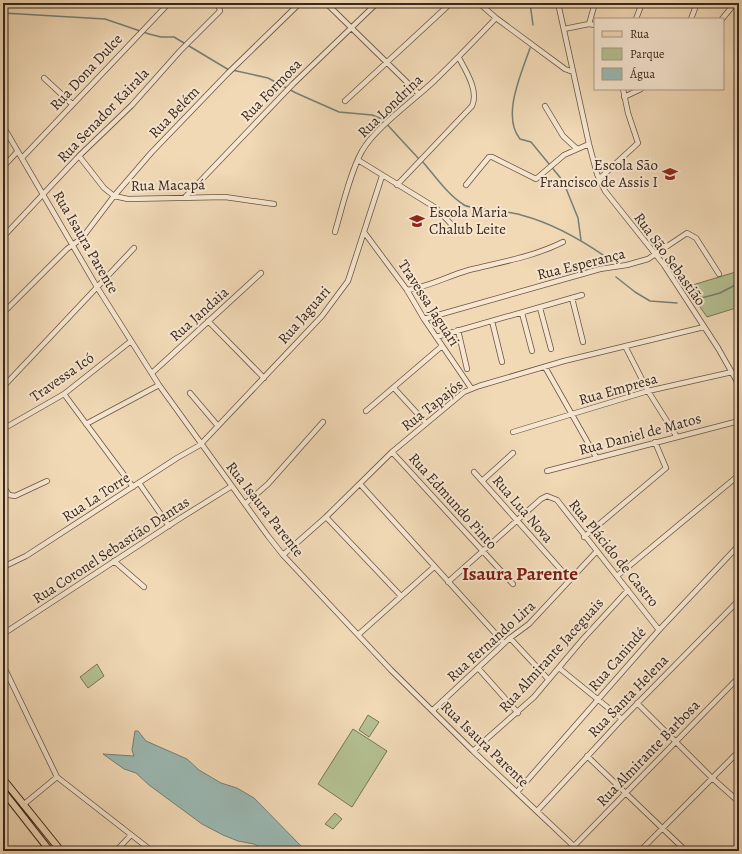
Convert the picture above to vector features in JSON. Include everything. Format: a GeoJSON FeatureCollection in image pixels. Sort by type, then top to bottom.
{"type":"FeatureCollection","features":[{"type":"Feature","properties":{"kind":"main road"},"geometry":{"type":"LineString","coordinates":[[3,779],[61,851]]}},
{"type":"Feature","properties":{"kind":"main road"},"geometry":{"type":"LineString","coordinates":[[3,791],[50,851]]}},
{"type":"Feature","properties":{"kind":"street","name":"Rua Dona Dulce"},"geometry":{"type":"LineString","coordinates":[[22,158],[150,21],[169,3]]}},
{"type":"Feature","properties":{"kind":"street","name":"Rua Senador Kairala"},"geometry":{"type":"LineString","coordinates":[[3,237],[79,156],[132,105],[183,47],[220,11],[218,3]]}},
{"type":"Feature","properties":{"kind":"street","name":"Rua Belém"},"geometry":{"type":"LineString","coordinates":[[3,313],[73,244],[82,238],[114,196],[151,153],[238,62],[300,3]]}},
{"type":"Feature","properties":{"kind":"street"},"geometry":{"type":"LineString","coordinates":[[326,3],[419,94]]}},
{"type":"Feature","properties":{"kind":"street","name":"Rua Formosa"},"geometry":{"type":"LineString","coordinates":[[186,196],[288,91],[293,84],[377,3]]}},
{"type":"Feature","properties":{"kind":"street"},"geometry":{"type":"LineString","coordinates":[[344,101],[388,63],[451,3]]}},
{"type":"Feature","properties":{"kind":"street"},"geometry":{"type":"LineString","coordinates":[[479,3],[496,18],[565,69],[573,72]]}},
{"type":"Feature","properties":{"kind":"street","name":"Rua São Sebastião"},"geometry":{"type":"LineString","coordinates":[[558,3],[589,144],[599,179],[611,200],[656,255],[704,327],[739,385]]}},
{"type":"Feature","properties":{"kind":"street"},"geometry":{"type":"LineString","coordinates":[[589,24],[595,3]]}},
{"type":"Feature","properties":{"kind":"street"},"geometry":{"type":"LineString","coordinates":[[636,18],[642,3]]}},
{"type":"Feature","properties":{"kind":"street"},"geometry":{"type":"LineString","coordinates":[[691,18],[697,3]]}},
{"type":"Feature","properties":{"kind":"street"},"geometry":{"type":"LineString","coordinates":[[723,18],[735,3]]}},
{"type":"Feature","properties":{"kind":"street","name":"Rua Londrina"},"geometry":{"type":"LineString","coordinates":[[335,232],[358,160],[366,145],[392,119],[459,58],[496,18]]}},
{"type":"Feature","properties":{"kind":"street"},"geometry":{"type":"LineString","coordinates":[[564,29],[589,24],[594,25]]}},
{"type":"Feature","properties":{"kind":"street"},"geometry":{"type":"LineString","coordinates":[[397,185],[474,103],[470,76],[459,58]]}},
{"type":"Feature","properties":{"kind":"street"},"geometry":{"type":"LineString","coordinates":[[44,78],[72,104]]}},
{"type":"Feature","properties":{"kind":"street"},"geometry":{"type":"LineString","coordinates":[[599,179],[638,143],[623,90]]}},
{"type":"Feature","properties":{"kind":"street"},"geometry":{"type":"LineString","coordinates":[[624,97],[639,90]]}},
{"type":"Feature","properties":{"kind":"street"},"geometry":{"type":"LineString","coordinates":[[545,106],[563,136],[576,148]]}},
{"type":"Feature","properties":{"kind":"street","name":"Rua Isaura Parente"},"geometry":{"type":"LineString","coordinates":[[3,126],[98,287],[159,385],[200,445],[283,555],[359,634],[390,670],[433,710],[473,752],[579,851]]}},
{"type":"Feature","properties":{"kind":"street"},"geometry":{"type":"LineString","coordinates":[[466,185],[487,158],[492,157],[534,179],[558,159],[576,148],[589,144]]}},
{"type":"Feature","properties":{"kind":"street"},"geometry":{"type":"LineString","coordinates":[[3,167],[17,152]]}},
{"type":"Feature","properties":{"kind":"street","name":"Rua Macapá"},"geometry":{"type":"LineString","coordinates":[[79,156],[104,188],[114,196],[128,198],[186,196],[225,197],[274,204]]}},
{"type":"Feature","properties":{"kind":"street"},"geometry":{"type":"LineString","coordinates":[[358,160],[436,208],[451,224]]}},
{"type":"Feature","properties":{"kind":"street","name":"Rua Jaguari"},"geometry":{"type":"LineString","coordinates":[[200,445],[322,316],[345,286],[352,270],[382,176]]}},
{"type":"Feature","properties":{"kind":"street","name":"Travessa Jaguari"},"geometry":{"type":"LineString","coordinates":[[364,232],[407,290],[424,319],[471,388]]}},
{"type":"Feature","properties":{"kind":"street","name":"Rua Esperança"},"geometry":{"type":"LineString","coordinates":[[424,319],[600,269],[638,262],[656,255],[684,234],[691,233],[699,241],[719,274]]}},
{"type":"Feature","properties":{"kind":"street"},"geometry":{"type":"LineString","coordinates":[[407,290],[419,288],[469,270],[530,256],[563,242]]}},
{"type":"Feature","properties":{"kind":"street"},"geometry":{"type":"LineString","coordinates":[[3,387],[134,248]]}},
{"type":"Feature","properties":{"kind":"street","name":"Rua Jandaia"},"geometry":{"type":"LineString","coordinates":[[152,373],[261,273]]}},
{"type":"Feature","properties":{"kind":"street"},"geometry":{"type":"LineString","coordinates":[[436,337],[582,295]]}},
{"type":"Feature","properties":{"kind":"street"},"geometry":{"type":"LineString","coordinates":[[572,298],[583,342]]}},
{"type":"Feature","properties":{"kind":"street"},"geometry":{"type":"LineString","coordinates":[[540,308],[551,349]]}},
{"type":"Feature","properties":{"kind":"street"},"geometry":{"type":"LineString","coordinates":[[522,313],[532,351]]}},
{"type":"Feature","properties":{"kind":"street"},"geometry":{"type":"LineString","coordinates":[[208,321],[264,378]]}},
{"type":"Feature","properties":{"kind":"street"},"geometry":{"type":"LineString","coordinates":[[492,321],[502,362]]}},
{"type":"Feature","properties":{"kind":"street","name":"Rua Tapajós"},"geometry":{"type":"LineString","coordinates":[[283,555],[326,517],[392,452],[460,394],[471,388],[625,346],[704,327]]}},
{"type":"Feature","properties":{"kind":"street"},"geometry":{"type":"LineString","coordinates":[[458,330],[467,369]]}},
{"type":"Feature","properties":{"kind":"street","name":"Travessa Icó"},"geometry":{"type":"LineString","coordinates":[[3,429],[64,394],[131,341]]}},
{"type":"Feature","properties":{"kind":"street"},"geometry":{"type":"LineString","coordinates":[[366,411],[442,346]]}},
{"type":"Feature","properties":{"kind":"street"},"geometry":{"type":"LineString","coordinates":[[625,346],[648,391],[677,437]]}},
{"type":"Feature","properties":{"kind":"street"},"geometry":{"type":"LineString","coordinates":[[545,367],[596,457]]}},
{"type":"Feature","properties":{"kind":"street","name":"Rua Empresa"},"geometry":{"type":"LineString","coordinates":[[513,432],[648,391],[732,372]]}},
{"type":"Feature","properties":{"kind":"street"},"geometry":{"type":"LineString","coordinates":[[86,424],[159,385]]}},
{"type":"Feature","properties":{"kind":"street"},"geometry":{"type":"LineString","coordinates":[[394,388],[426,423]]}},
{"type":"Feature","properties":{"kind":"street"},"geometry":{"type":"LineString","coordinates":[[190,393],[218,426]]}},
{"type":"Feature","properties":{"kind":"street"},"geometry":{"type":"LineString","coordinates":[[64,394],[133,488]]}},
{"type":"Feature","properties":{"kind":"street","name":"Rua Daniel de Matos"},"geometry":{"type":"LineString","coordinates":[[547,471],[739,421]]}},
{"type":"Feature","properties":{"kind":"street"},"geometry":{"type":"LineString","coordinates":[[245,504],[268,484],[323,422]]}},
{"type":"Feature","properties":{"kind":"street"},"geometry":{"type":"LineString","coordinates":[[584,537],[666,468],[655,442]]}},
{"type":"Feature","properties":{"kind":"street","name":"Rua La Torre"},"geometry":{"type":"LineString","coordinates":[[3,567],[26,556],[133,488],[139,482],[200,445]]}},
{"type":"Feature","properties":{"kind":"street","name":"Rua Edmundo Pinto"},"geometry":{"type":"LineString","coordinates":[[392,452],[513,584]]}},
{"type":"Feature","properties":{"kind":"street"},"geometry":{"type":"LineString","coordinates":[[482,481],[513,453]]}},
{"type":"Feature","properties":{"kind":"street","name":"Rua Lua Nova"},"geometry":{"type":"LineString","coordinates":[[474,472],[570,580]]}},
{"type":"Feature","properties":{"kind":"street"},"geometry":{"type":"LineString","coordinates":[[617,576],[739,475]]}},
{"type":"Feature","properties":{"kind":"street"},"geometry":{"type":"LineString","coordinates":[[3,486],[9,495],[15,496],[47,481]]}},
{"type":"Feature","properties":{"kind":"street"},"geometry":{"type":"LineString","coordinates":[[139,482],[169,526]]}},
{"type":"Feature","properties":{"kind":"street"},"geometry":{"type":"LineString","coordinates":[[360,484],[504,644]]}},
{"type":"Feature","properties":{"kind":"street","name":"Rua Coronel Sebastião Dantas"},"geometry":{"type":"LineString","coordinates":[[3,634],[232,486]]}},
{"type":"Feature","properties":{"kind":"street","name":"Rua Plácido de Castro"},"geometry":{"type":"LineString","coordinates":[[517,521],[541,499],[547,496],[557,500],[584,537],[617,576],[659,630]]}},
{"type":"Feature","properties":{"kind":"street"},"geometry":{"type":"LineString","coordinates":[[326,517],[401,596]]}},
{"type":"Feature","properties":{"kind":"street"},"geometry":{"type":"LineString","coordinates":[[448,582],[517,521]]}},
{"type":"Feature","properties":{"kind":"street","name":"Rua Canindé"},"geometry":{"type":"LineString","coordinates":[[517,792],[659,630],[739,545]]}},
{"type":"Feature","properties":{"kind":"street","name":"Rua Fernando Lira"},"geometry":{"type":"LineString","coordinates":[[433,710],[510,638],[529,624],[596,552]]}},
{"type":"Feature","properties":{"kind":"street"},"geometry":{"type":"LineString","coordinates":[[114,561],[144,587]]}},
{"type":"Feature","properties":{"kind":"street"},"geometry":{"type":"LineString","coordinates":[[359,634],[434,567]]}},
{"type":"Feature","properties":{"kind":"street","name":"Rua Almirante Jaceguais"},"geometry":{"type":"LineString","coordinates":[[473,752],[518,713],[628,590]]}},
{"type":"Feature","properties":{"kind":"street","name":"Rua Santa Helena"},"geometry":{"type":"LineString","coordinates":[[537,811],[637,703],[739,600]]}},
{"type":"Feature","properties":{"kind":"street"},"geometry":{"type":"LineString","coordinates":[[510,638],[548,680]]}},
{"type":"Feature","properties":{"kind":"street"},"geometry":{"type":"LineString","coordinates":[[3,665],[57,777],[152,851]]}},
{"type":"Feature","properties":{"kind":"street"},"geometry":{"type":"LineString","coordinates":[[478,668],[518,713]]}},
{"type":"Feature","properties":{"kind":"street"},"geometry":{"type":"LineString","coordinates":[[559,668],[622,719]]}},
{"type":"Feature","properties":{"kind":"street","name":"Rua Almirante Barbosa"},"geometry":{"type":"LineString","coordinates":[[574,846],[739,677]]}},
{"type":"Feature","properties":{"kind":"street"},"geometry":{"type":"LineString","coordinates":[[637,703],[711,777],[739,802]]}},
{"type":"Feature","properties":{"kind":"street"},"geometry":{"type":"LineString","coordinates":[[640,851],[711,777],[739,751]]}},
{"type":"Feature","properties":{"kind":"street"},"geometry":{"type":"LineString","coordinates":[[587,756],[686,851]]}},
{"type":"Feature","properties":{"kind":"street"},"geometry":{"type":"LineString","coordinates":[[23,805],[57,777]]}},
{"type":"Feature","properties":{"kind":"street"},"geometry":{"type":"LineString","coordinates":[[116,851],[131,835]]}},
{"type":"Feature","properties":{"kind":"green space"},"geometry":{"type":"Polygon","coordinates":[[[739,271],[739,307],[707,317],[686,287],[739,271]]]}},
{"type":"Feature","properties":{"kind":"green space"},"geometry":{"type":"Polygon","coordinates":[[[97,664],[104,676],[88,688],[80,677],[97,664]]]}},
{"type":"Feature","properties":{"kind":"green space"},"geometry":{"type":"Polygon","coordinates":[[[368,715],[379,722],[369,737],[359,730],[368,715]]]}},
{"type":"Feature","properties":{"kind":"green space"},"geometry":{"type":"Polygon","coordinates":[[[353,729],[387,751],[352,807],[318,784],[353,729]]]}},
{"type":"Feature","properties":{"kind":"green space"},"geometry":{"type":"Polygon","coordinates":[[[335,813],[342,819],[333,829],[325,824],[335,813]]]}},
{"type":"Feature","properties":{"kind":"water"},"geometry":{"type":"Polygon","coordinates":[[[135,731],[138,731],[146,741],[187,759],[199,770],[221,783],[237,788],[254,798],[302,847],[300,851],[267,851],[254,844],[238,841],[223,835],[202,824],[149,785],[136,773],[124,769],[103,754],[134,756],[132,750],[135,731]]]}},
{"type":"Feature","properties":{"kind":"waterway"},"geometry":{"type":"LineString","coordinates":[[530,3],[533,25]]}},
{"type":"Feature","properties":{"kind":"waterway"},"geometry":{"type":"LineString","coordinates":[[3,13],[105,19],[149,34],[161,37],[174,37],[229,70]]}},
{"type":"Feature","properties":{"kind":"waterway"},"geometry":{"type":"LineString","coordinates":[[530,48],[518,81],[512,118],[520,139],[531,142],[563,181],[578,218],[581,240]]}},
{"type":"Feature","properties":{"kind":"waterway"},"geometry":{"type":"LineString","coordinates":[[232,70],[268,78],[296,93],[339,112],[372,115],[382,119],[419,159]]}},
{"type":"Feature","properties":{"kind":"waterway"},"geometry":{"type":"LineString","coordinates":[[422,161],[447,190],[464,205],[474,208],[516,214],[544,222],[576,238],[606,257]]}},
{"type":"Feature","properties":{"kind":"waterway"},"geometry":{"type":"LineString","coordinates":[[616,277],[635,292],[650,301],[677,303]]}},
{"type":"Feature","properties":{"kind":"waterway"},"geometry":{"type":"LineString","coordinates":[[694,300],[720,293],[739,283]]}},
{"type":"Feature","properties":{"kind":"place","name":"Escola São Francisco de Assis I"},"geometry":{"type":"Point","coordinates":[670,174]}},
{"type":"Feature","properties":{"kind":"place","name":"Escola Maria Chalub Leite"},"geometry":{"type":"Point","coordinates":[417,221]}},
{"type":"Feature","properties":{"kind":"district","name":"Isaura Parente"},"geometry":{"type":"Point","coordinates":[520,573]}}]}
